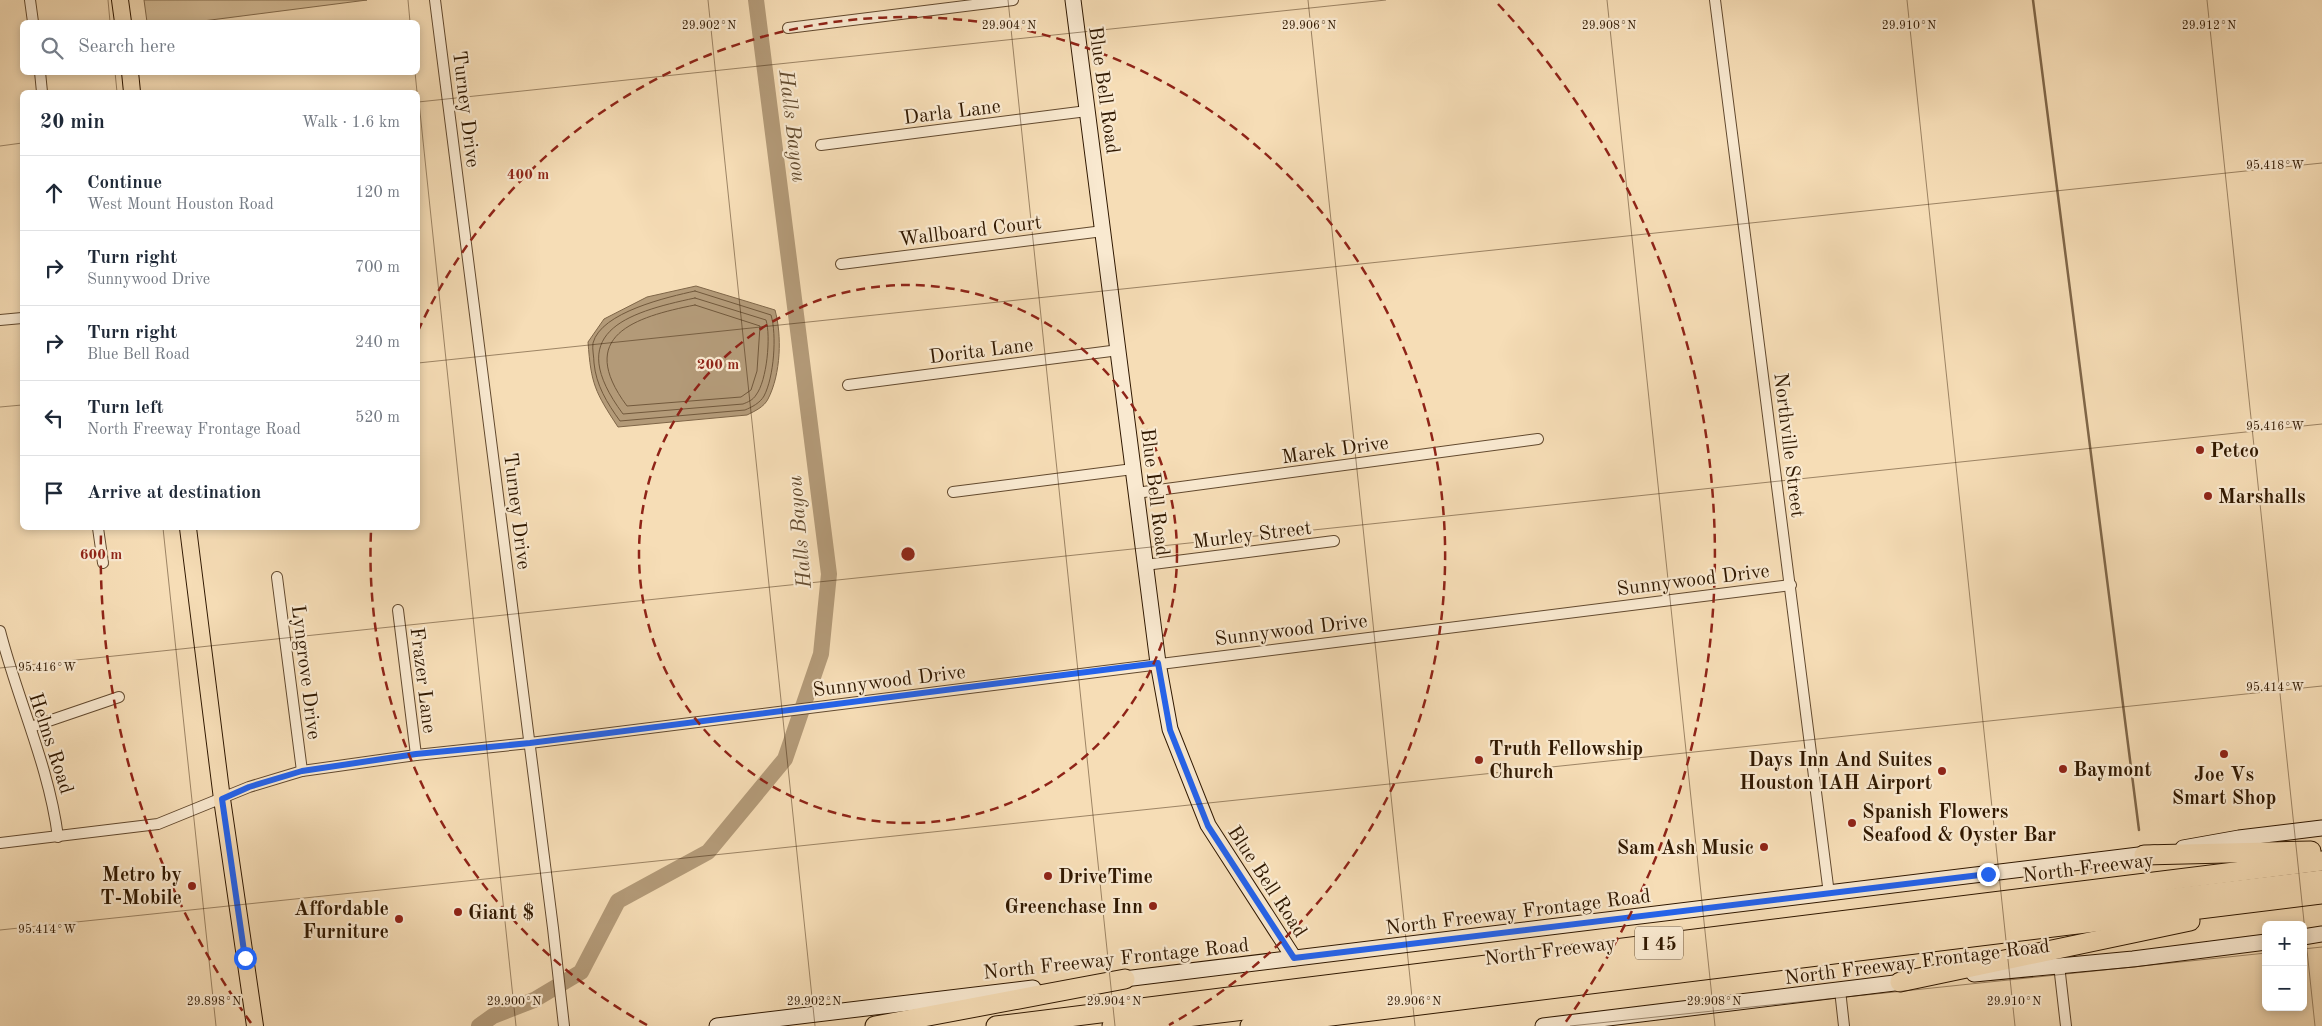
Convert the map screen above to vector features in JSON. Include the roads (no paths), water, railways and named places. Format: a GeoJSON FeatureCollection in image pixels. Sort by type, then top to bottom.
{"type":"FeatureCollection","features":[{"type":"Feature","properties":{"kind":"highway"},"geometry":{"type":"LineString","coordinates":[[2144,855],[2322,850]]}},
{"type":"Feature","properties":{"kind":"highway","name":"North Freeway"},"geometry":{"type":"LineString","coordinates":[[996,1026],[2322,861]]}},
{"type":"Feature","properties":{"kind":"highway","name":"North Freeway"},"geometry":{"type":"LineString","coordinates":[[1112,1026],[2322,880]]}},
{"type":"Feature","properties":{"kind":"highway","name":"North Freeway"},"geometry":{"type":"LineString","coordinates":[[1250,1026],[2322,894]]}},
{"type":"Feature","properties":{"kind":"highway"},"geometry":{"type":"LineString","coordinates":[[1900,982],[2189,922],[2212,908]]}},
{"type":"Feature","properties":{"kind":"highway"},"geometry":{"type":"LineString","coordinates":[[874,1026],[1125,979]]}},
{"type":"Feature","properties":{"kind":"main road"},"geometry":{"type":"LineString","coordinates":[[120,0],[123,20]]}},
{"type":"Feature","properties":{"kind":"main road","name":"Blue Bell Road"},"geometry":{"type":"LineString","coordinates":[[1073,0],[1158,663],[1170,730],[1208,826],[1294,958]]}},
{"type":"Feature","properties":{"kind":"main road"},"geometry":{"type":"LineString","coordinates":[[130,75],[132,90]]}},
{"type":"Feature","properties":{"kind":"main road"},"geometry":{"type":"LineString","coordinates":[[188,530],[222,799],[254,1026]]}},
{"type":"Feature","properties":{"kind":"main road","name":"North Freeway Frontage Road"},"geometry":{"type":"LineString","coordinates":[[717,1026],[956,996],[1125,979],[1829,894],[2144,855],[2239,838],[2322,828]]}},
{"type":"Feature","properties":{"kind":"main road"},"geometry":{"type":"LineString","coordinates":[[2307,936],[2322,934]]}},
{"type":"Feature","properties":{"kind":"main road","name":"North Freeway Frontage Road"},"geometry":{"type":"LineString","coordinates":[[1543,1026],[1624,1021],[1900,982],[2134,959],[2262,943]]}},
{"type":"Feature","properties":{"kind":"street"},"geometry":{"type":"LineString","coordinates":[[30,0],[33,20]]}},
{"type":"Feature","properties":{"kind":"street","name":"Turney Drive"},"geometry":{"type":"LineString","coordinates":[[435,0],[530,743],[564,1026]]}},
{"type":"Feature","properties":{"kind":"street"},"geometry":{"type":"LineString","coordinates":[[788,28],[1013,0]]}},
{"type":"Feature","properties":{"kind":"street","name":"Northville Street"},"geometry":{"type":"LineString","coordinates":[[1715,0],[1829,894]]}},
{"type":"Feature","properties":{"kind":"street"},"geometry":{"type":"LineString","coordinates":[[40,75],[42,90]]}},
{"type":"Feature","properties":{"kind":"street","name":"Darla Lane"},"geometry":{"type":"LineString","coordinates":[[820,145],[1088,111]]}},
{"type":"Feature","properties":{"kind":"street","name":"Wallboard Court"},"geometry":{"type":"LineString","coordinates":[[841,264],[1103,231]]}},
{"type":"Feature","properties":{"kind":"street"},"geometry":{"type":"LineString","coordinates":[[0,320],[20,318]]}},
{"type":"Feature","properties":{"kind":"street","name":"Dorita Lane"},"geometry":{"type":"LineString","coordinates":[[848,385],[1119,350]]}},
{"type":"Feature","properties":{"kind":"street","name":"Marek Drive"},"geometry":{"type":"LineString","coordinates":[[1136,493],[1538,439]]}},
{"type":"Feature","properties":{"kind":"street"},"geometry":{"type":"LineString","coordinates":[[953,492],[1133,470]]}},
{"type":"Feature","properties":{"kind":"street"},"geometry":{"type":"LineString","coordinates":[[98,530],[103,563]]}},
{"type":"Feature","properties":{"kind":"street","name":"Murley Street"},"geometry":{"type":"LineString","coordinates":[[1145,565],[1334,541]]}},
{"type":"Feature","properties":{"kind":"street","name":"Lyngrove Drive"},"geometry":{"type":"LineString","coordinates":[[277,577],[302,771]]}},
{"type":"Feature","properties":{"kind":"street","name":"Sunnywood Drive"},"geometry":{"type":"LineString","coordinates":[[0,844],[158,824],[249,787],[302,771],[416,754],[530,743],[1791,585]]}},
{"type":"Feature","properties":{"kind":"street","name":"Frazer Lane"},"geometry":{"type":"LineString","coordinates":[[398,610],[416,754]]}},
{"type":"Feature","properties":{"kind":"street","name":"Helms Road"},"geometry":{"type":"LineString","coordinates":[[0,632],[12,678],[31,727],[53,802],[58,838]]}},
{"type":"Feature","properties":{"kind":"street"},"geometry":{"type":"LineString","coordinates":[[31,727],[119,697]]}},
{"type":"Feature","properties":{"kind":"street"},"geometry":{"type":"LineString","coordinates":[[2059,965],[2066,1026]]}},
{"type":"Feature","properties":{"kind":"street"},"geometry":{"type":"LineString","coordinates":[[1840,990],[1844,1026]]}},
{"type":"Feature","properties":{"kind":"water"},"geometry":{"type":"Polygon","coordinates":[[[696,286],[775,310],[779,331],[779,354],[776,378],[768,399],[762,407],[747,415],[618,427],[599,396],[593,378],[588,342],[604,319],[647,297],[696,286]]]}},
{"type":"Feature","properties":{"kind":"waterway","name":"Halls Bayou"},"geometry":{"type":"LineString","coordinates":[[479,1026],[493,1016],[534,1000],[581,972],[618,901],[708,852],[785,759],[821,654],[829,574],[756,0]]}},
{"type":"Feature","properties":{"kind":"waterway"},"geometry":{"type":"LineString","coordinates":[[2033,0],[2139,830]]}},
{"type":"Feature","properties":{"kind":"place","name":"Petco"},"geometry":{"type":"Point","coordinates":[2200,450]}},
{"type":"Feature","properties":{"kind":"place","name":"Marshalls"},"geometry":{"type":"Point","coordinates":[2208,496]}},
{"type":"Feature","properties":{"kind":"place","name":"Joe Vs Smart Shop"},"geometry":{"type":"Point","coordinates":[2224,754]}},
{"type":"Feature","properties":{"kind":"place","name":"Truth Fellowship Church"},"geometry":{"type":"Point","coordinates":[1479,760]}},
{"type":"Feature","properties":{"kind":"place","name":"Baymont"},"geometry":{"type":"Point","coordinates":[2063,769]}},
{"type":"Feature","properties":{"kind":"place","name":"Days Inn And Suites Houston IAH Airport"},"geometry":{"type":"Point","coordinates":[1942,771]}},
{"type":"Feature","properties":{"kind":"place","name":"Spanish Flowers Seafood & Oyster Bar"},"geometry":{"type":"Point","coordinates":[1852,823]}},
{"type":"Feature","properties":{"kind":"place","name":"Sam Ash Music"},"geometry":{"type":"Point","coordinates":[1764,847]}},
{"type":"Feature","properties":{"kind":"place","name":"DriveTime"},"geometry":{"type":"Point","coordinates":[1048,876]}},
{"type":"Feature","properties":{"kind":"place","name":"Metro by T-Mobile"},"geometry":{"type":"Point","coordinates":[192,886]}},
{"type":"Feature","properties":{"kind":"place","name":"Greenchase Inn"},"geometry":{"type":"Point","coordinates":[1153,906]}},
{"type":"Feature","properties":{"kind":"place","name":"Giant $"},"geometry":{"type":"Point","coordinates":[458,912]}},
{"type":"Feature","properties":{"kind":"place","name":"Affordable Furniture"},"geometry":{"type":"Point","coordinates":[399,919]}}]}
